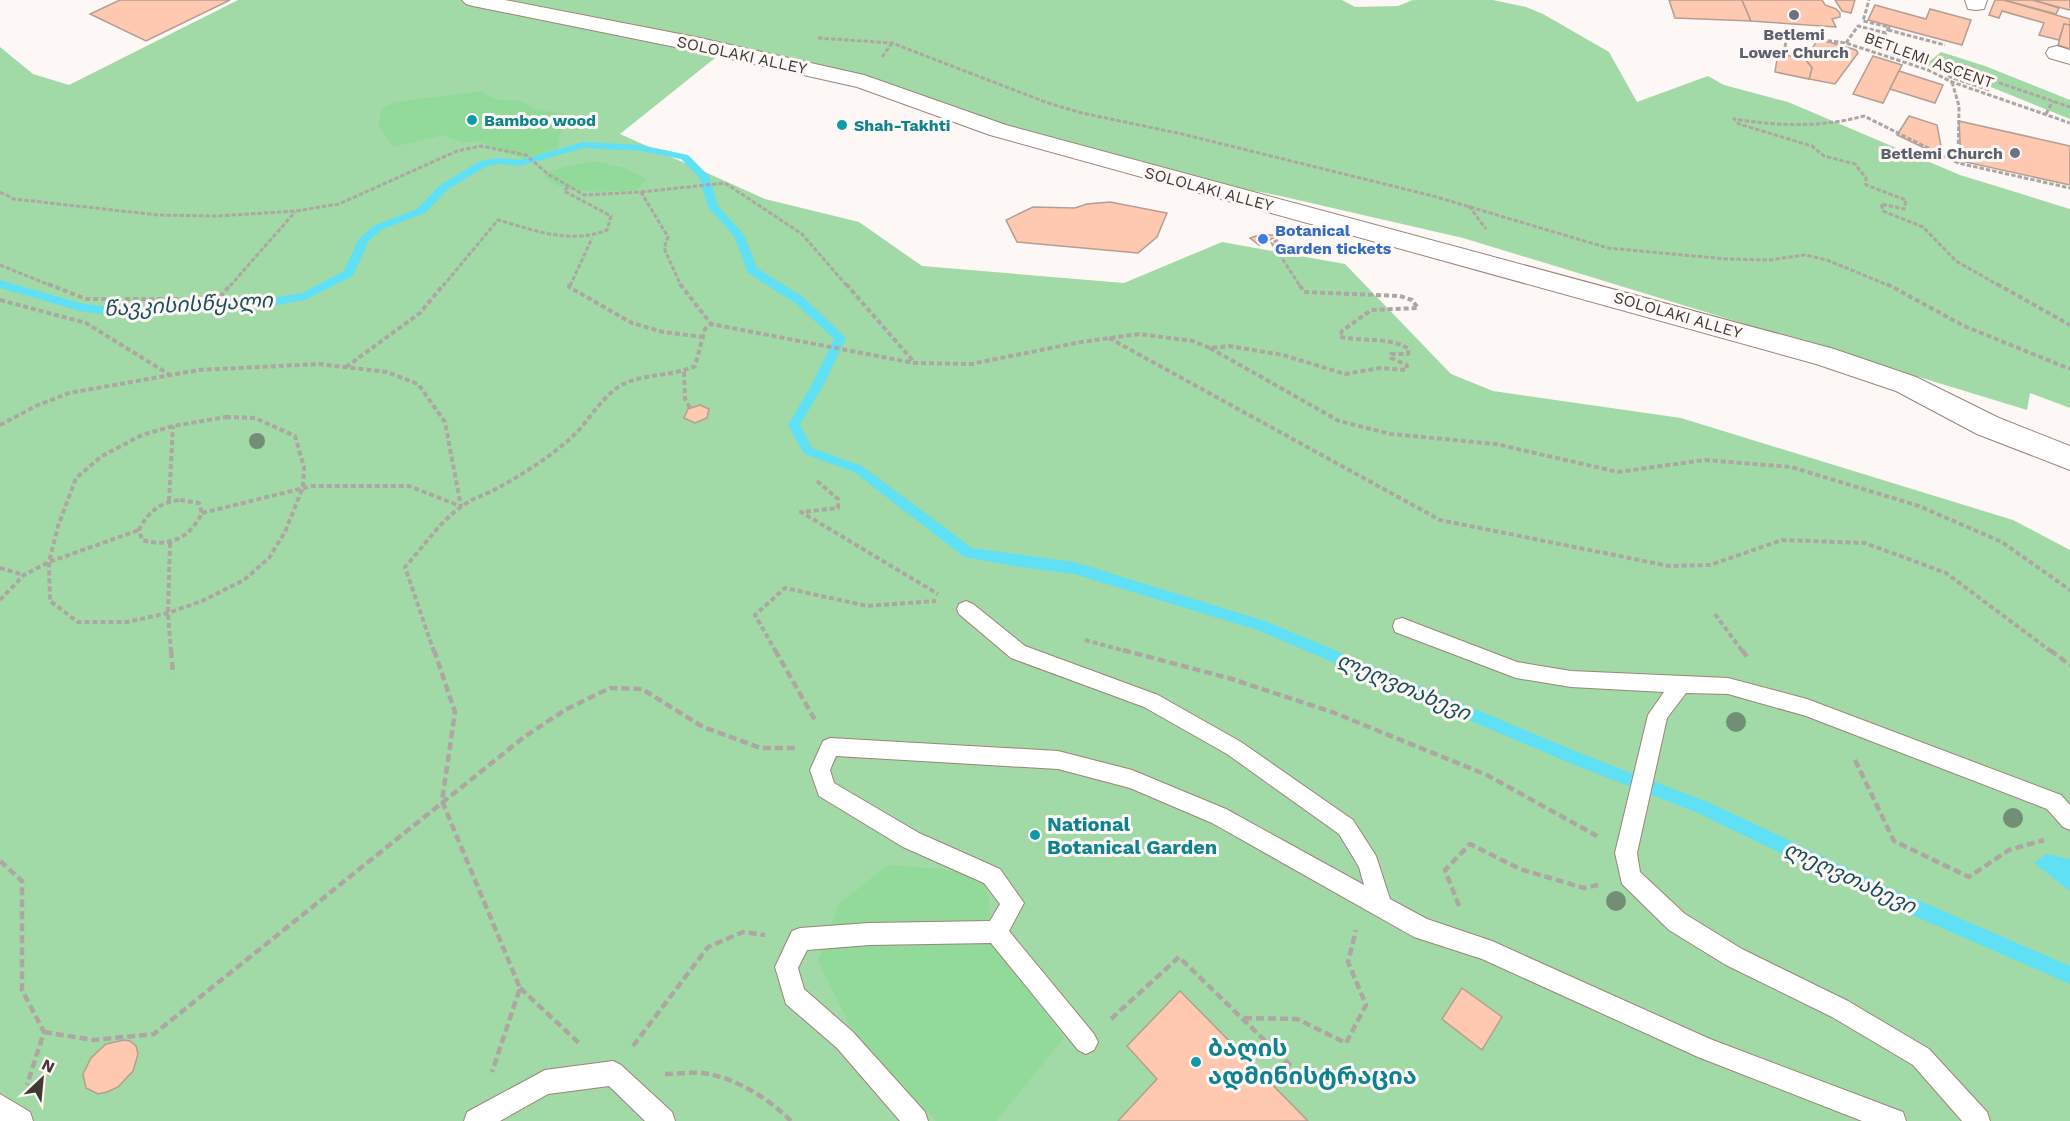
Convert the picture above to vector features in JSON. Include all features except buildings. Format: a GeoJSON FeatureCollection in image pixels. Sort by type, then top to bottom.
{"type":"FeatureCollection","features":[{"type":"Feature","properties":{"kind":"street","name":"SOLOLAKI ALLEY"},"geometry":{"type":"LineString","coordinates":[[473,0],[717,49],[864,82],[1009,133],[1824,356],[1906,384],[1988,426],[2070,458]]}},
{"type":"Feature","properties":{"kind":"lane"},"geometry":{"type":"LineString","coordinates":[[966,609],[1018,652],[1151,701],[1213,736],[1346,827],[1368,863],[1381,905]]}},
{"type":"Feature","properties":{"kind":"lane"},"geometry":{"type":"LineString","coordinates":[[1402,626],[1516,670],[1571,679],[1728,686],[1768,697],[1836,719],[2054,802],[2070,820]]}},
{"type":"Feature","properties":{"kind":"lane"},"geometry":{"type":"LineString","coordinates":[[1680,685],[1658,715],[1626,853],[1630,878],[1677,922],[1734,957],[1840,1010],[1921,1057],[1978,1121]]}},
{"type":"Feature","properties":{"kind":"lane"},"geometry":{"type":"LineString","coordinates":[[996,932],[1013,903],[992,876],[911,840],[826,789],[820,770],[830,747],[1058,760],[1132,778],[1219,816],[1422,929],[1484,948],[1706,1049],[1894,1121]]}},
{"type":"Feature","properties":{"kind":"lane"},"geometry":{"type":"LineString","coordinates":[[996,932],[1086,1042]]}},
{"type":"Feature","properties":{"kind":"lane"},"geometry":{"type":"LineString","coordinates":[[916,1121],[845,1040],[794,996],[786,967],[800,939],[868,934],[996,932]]}},
{"type":"Feature","properties":{"kind":"lane"},"geometry":{"type":"LineString","coordinates":[[476,1121],[545,1082],[613,1073],[663,1121]]}},
{"type":"Feature","properties":{"kind":"path","name":"BETLEMI ASCENT"},"geometry":{"type":"LineString","coordinates":[[1869,0],[1863,21],[1889,27],[1888,30],[1886,33],[1858,26],[1846,43],[1928,70],[1952,82],[1989,92],[2070,123]]}},
{"type":"Feature","properties":{"kind":"path"},"geometry":{"type":"LineString","coordinates":[[1888,30],[1945,45]]}},
{"type":"Feature","properties":{"kind":"path"},"geometry":{"type":"LineString","coordinates":[[1785,47],[1787,36],[1846,43]]}},
{"type":"Feature","properties":{"kind":"path"},"geometry":{"type":"LineString","coordinates":[[816,38],[892,43],[1048,103],[1082,113],[1182,134],[1442,199],[1608,248],[1726,259],[1770,260],[1796,255],[1827,260],[1887,284],[1964,326],[2070,369]]}},
{"type":"Feature","properties":{"kind":"path"},"geometry":{"type":"LineString","coordinates":[[1994,81],[1989,92],[1950,77],[1943,70],[1948,61],[1976,69],[1994,81],[2070,107]]}},
{"type":"Feature","properties":{"kind":"path"},"geometry":{"type":"LineString","coordinates":[[1952,82],[1959,106],[1958,163]]}},
{"type":"Feature","properties":{"kind":"path"},"geometry":{"type":"LineString","coordinates":[[2046,114],[2053,101]]}},
{"type":"Feature","properties":{"kind":"path"},"geometry":{"type":"LineString","coordinates":[[2070,188],[1958,163],[1864,116],[1844,122],[1805,128],[1734,119],[1739,124],[1812,146],[1824,156],[1855,164],[1866,178],[1866,185],[1906,200],[1904,209],[1881,204],[1883,210],[1923,226],[1956,261],[2070,325]]}},
{"type":"Feature","properties":{"kind":"path"},"geometry":{"type":"LineString","coordinates":[[0,192],[14,199],[158,215],[217,216],[296,211],[339,204],[458,151],[482,146],[526,155],[548,174],[584,195],[641,192],[725,183],[802,234],[915,363]]}},
{"type":"Feature","properties":{"kind":"path"},"geometry":{"type":"LineString","coordinates":[[345,367],[420,313],[498,220],[560,237],[592,238],[607,230],[611,216],[564,191],[569,186]]}},
{"type":"Feature","properties":{"kind":"path"},"geometry":{"type":"LineString","coordinates":[[641,192],[668,237],[664,248],[682,289],[711,324],[915,363],[971,364],[1109,337],[1139,334],[1193,341],[1210,348],[1339,421],[1390,434],[1496,444],[1618,472],[1704,460],[1791,467],[1919,506],[2002,542],[2070,590]]}},
{"type":"Feature","properties":{"kind":"path"},"geometry":{"type":"LineString","coordinates":[[0,265],[87,299],[218,299],[296,211]]}},
{"type":"Feature","properties":{"kind":"path"},"geometry":{"type":"LineString","coordinates":[[592,238],[569,286],[581,291],[627,321],[685,336],[703,337]]}},
{"type":"Feature","properties":{"kind":"path"},"geometry":{"type":"LineString","coordinates":[[1210,348],[1228,346],[1283,355],[1344,374],[1380,368],[1406,370],[1407,365],[1390,358],[1391,354],[1408,354],[1409,349],[1406,346],[1388,340],[1349,340],[1340,337],[1342,331],[1371,310],[1418,308],[1412,300],[1400,296],[1304,292],[1272,243],[1278,240]]}},
{"type":"Feature","properties":{"kind":"path"},"geometry":{"type":"LineString","coordinates":[[0,300],[86,323],[171,375]]}},
{"type":"Feature","properties":{"kind":"path"},"geometry":{"type":"LineString","coordinates":[[711,324],[705,329],[695,366],[684,372],[622,386],[602,403],[572,437],[544,458],[461,507],[405,567],[455,712],[442,801],[520,988],[613,1073],[705,1074],[751,1091],[781,1109],[791,1121]]}},
{"type":"Feature","properties":{"kind":"path"},"geometry":{"type":"LineString","coordinates":[[1109,337],[1440,520],[1669,566],[1710,565],[1782,540],[1865,543],[1946,573],[2070,665]]}},
{"type":"Feature","properties":{"kind":"path"},"geometry":{"type":"LineString","coordinates":[[0,425],[36,406],[69,393],[199,370],[319,364],[387,372],[418,384],[445,422],[461,507]]}},
{"type":"Feature","properties":{"kind":"path"},"geometry":{"type":"LineString","coordinates":[[684,372],[684,399],[690,408]]}},
{"type":"Feature","properties":{"kind":"path"},"geometry":{"type":"LineString","coordinates":[[226,417],[255,418],[296,436],[304,467],[303,487],[285,532],[269,558],[244,580],[202,601],[168,613],[127,622],[78,622],[50,601],[49,562],[58,526],[76,478],[102,456],[142,435],[173,426],[226,417]]}},
{"type":"Feature","properties":{"kind":"path"},"geometry":{"type":"LineString","coordinates":[[169,501],[173,426]]}},
{"type":"Feature","properties":{"kind":"path"},"geometry":{"type":"LineString","coordinates":[[44,1032],[93,1040],[154,1034],[524,737],[565,710],[610,688],[642,689],[703,727],[761,748],[830,747],[755,615],[785,588],[867,606],[947,600],[801,512],[838,508],[838,499],[817,481]]}},
{"type":"Feature","properties":{"kind":"path"},"geometry":{"type":"LineString","coordinates":[[202,513],[303,487],[409,486],[461,507]]}},
{"type":"Feature","properties":{"kind":"path"},"geometry":{"type":"LineString","coordinates":[[186,499],[199,503],[202,513],[198,525],[186,536],[170,543],[154,544],[142,540],[139,530],[143,519],[155,508],[169,501],[186,499]]}},
{"type":"Feature","properties":{"kind":"path"},"geometry":{"type":"LineString","coordinates":[[0,600],[24,575],[49,562],[139,530]]}},
{"type":"Feature","properties":{"kind":"path"},"geometry":{"type":"LineString","coordinates":[[170,543],[168,613],[173,674]]}},
{"type":"Feature","properties":{"kind":"path"},"geometry":{"type":"LineString","coordinates":[[0,567],[24,575]]}},
{"type":"Feature","properties":{"kind":"path"},"geometry":{"type":"LineString","coordinates":[[1715,614],[1756,668],[1768,697]]}},
{"type":"Feature","properties":{"kind":"path"},"geometry":{"type":"LineString","coordinates":[[1082,640],[1232,679],[1332,712],[1487,775],[1626,853]]}},
{"type":"Feature","properties":{"kind":"path"},"geometry":{"type":"LineString","coordinates":[[1836,719],[1894,841],[1969,877],[2009,850],[2050,838]]}},
{"type":"Feature","properties":{"kind":"path"},"geometry":{"type":"LineString","coordinates":[[1462,913],[1445,870],[1470,844],[1520,869],[1584,888],[1630,878]]}},
{"type":"Feature","properties":{"kind":"path"},"geometry":{"type":"LineString","coordinates":[[0,861],[22,881],[22,990],[44,1032],[13,1115]]}},
{"type":"Feature","properties":{"kind":"path"},"geometry":{"type":"LineString","coordinates":[[1244,1018],[1297,1019],[1346,1043],[1366,1005],[1348,962],[1359,921]]}},
{"type":"Feature","properties":{"kind":"path"},"geometry":{"type":"LineString","coordinates":[[613,1073],[708,947],[743,932]]}},
{"type":"Feature","properties":{"kind":"path"},"geometry":{"type":"LineString","coordinates":[[1086,1042],[1179,957],[1291,1066]]}},
{"type":"Feature","properties":{"kind":"path"},"geometry":{"type":"LineString","coordinates":[[476,1121],[520,988]]}},
{"type":"Feature","properties":{"kind":"green space","name":"National Botanical Garden"},"geometry":{"type":"Polygon","coordinates":[[[238,0],[1342,0],[1355,7],[1398,6],[1413,0],[1493,0],[1526,7],[1543,14],[1609,52],[1637,102],[1708,76],[1724,85],[1788,102],[1960,175],[2070,209],[2070,408],[2030,393],[2027,410],[1463,238],[1276,195],[1149,172],[864,82],[725,50],[620,134],[765,199],[859,222],[922,266],[1124,283],[1222,242],[1345,264],[1451,374],[1493,391],[1681,418],[2013,520],[2070,550],[2070,1121],[0,1121],[0,47],[33,74],[69,85],[238,0]]]}},
{"type":"Feature","properties":{"kind":"green space"},"geometry":{"type":"Polygon","coordinates":[[[1941,52],[1985,66],[2070,100],[2070,119],[1976,81],[1925,65],[1941,52]]]}},
{"type":"Feature","properties":{"kind":"green space","name":"Bamboo wood"},"geometry":{"type":"Polygon","coordinates":[[[483,91],[488,96],[501,100],[519,100],[535,109],[564,114],[558,148],[524,159],[477,141],[463,143],[443,135],[393,147],[379,126],[381,109],[394,102],[483,91]]]}},
{"type":"Feature","properties":{"kind":"green space","name":"Bamboo wood"},"geometry":{"type":"Polygon","coordinates":[[[593,161],[622,167],[647,179],[637,190],[587,191],[562,187],[543,175],[564,167],[593,161]]]}},
{"type":"Feature","properties":{"kind":"green space"},"geometry":{"type":"Polygon","coordinates":[[[888,865],[969,871],[987,882],[991,924],[1001,954],[1064,1038],[996,1121],[936,1121],[853,1032],[818,961],[839,904],[888,865]]]}},
{"type":"Feature","properties":{"kind":"water"},"geometry":{"type":"Polygon","coordinates":[[[2046,854],[2070,859],[2070,891],[2034,863],[2046,854]]]}},
{"type":"Feature","properties":{"kind":"waterway","name":"ლეღვთახევი"},"geometry":{"type":"LineString","coordinates":[[0,284],[80,307],[114,312],[252,305],[305,296],[349,273],[363,240],[377,228],[421,211],[444,187],[484,163],[498,161],[520,163],[584,145],[641,148],[684,157],[704,176],[713,207],[739,235],[752,270],[799,300],[840,338],[818,384],[794,425],[808,451],[858,469],[969,553],[1074,568],[1260,625],[1577,759],[1704,808],[1886,895],[2070,975]]}},
{"type":"Feature","properties":{"kind":"place","name":"Betlemi Lower Church"},"geometry":{"type":"Point","coordinates":[1794,15]}},
{"type":"Feature","properties":{"kind":"place","name":"Bamboo wood"},"geometry":{"type":"Point","coordinates":[472,120]}},
{"type":"Feature","properties":{"kind":"place","name":"Shah-Takhti"},"geometry":{"type":"Point","coordinates":[842,125]}},
{"type":"Feature","properties":{"kind":"place","name":"Betlemi Church"},"geometry":{"type":"Point","coordinates":[2015,153]}},
{"type":"Feature","properties":{"kind":"place","name":"Botanical Garden tickets"},"geometry":{"type":"Point","coordinates":[1263,239]}},
{"type":"Feature","properties":{"kind":"place","name":"National Botanical Garden"},"geometry":{"type":"Point","coordinates":[1035,835]}},
{"type":"Feature","properties":{"kind":"place","name":"ბაღის ადმინისტრაცია"},"geometry":{"type":"Point","coordinates":[1196,1062]}},
{"type":"Feature","properties":{"kind":"water label","name":"წავკისისწყალი"},"geometry":{"type":"Point","coordinates":[188,304]}}]}
